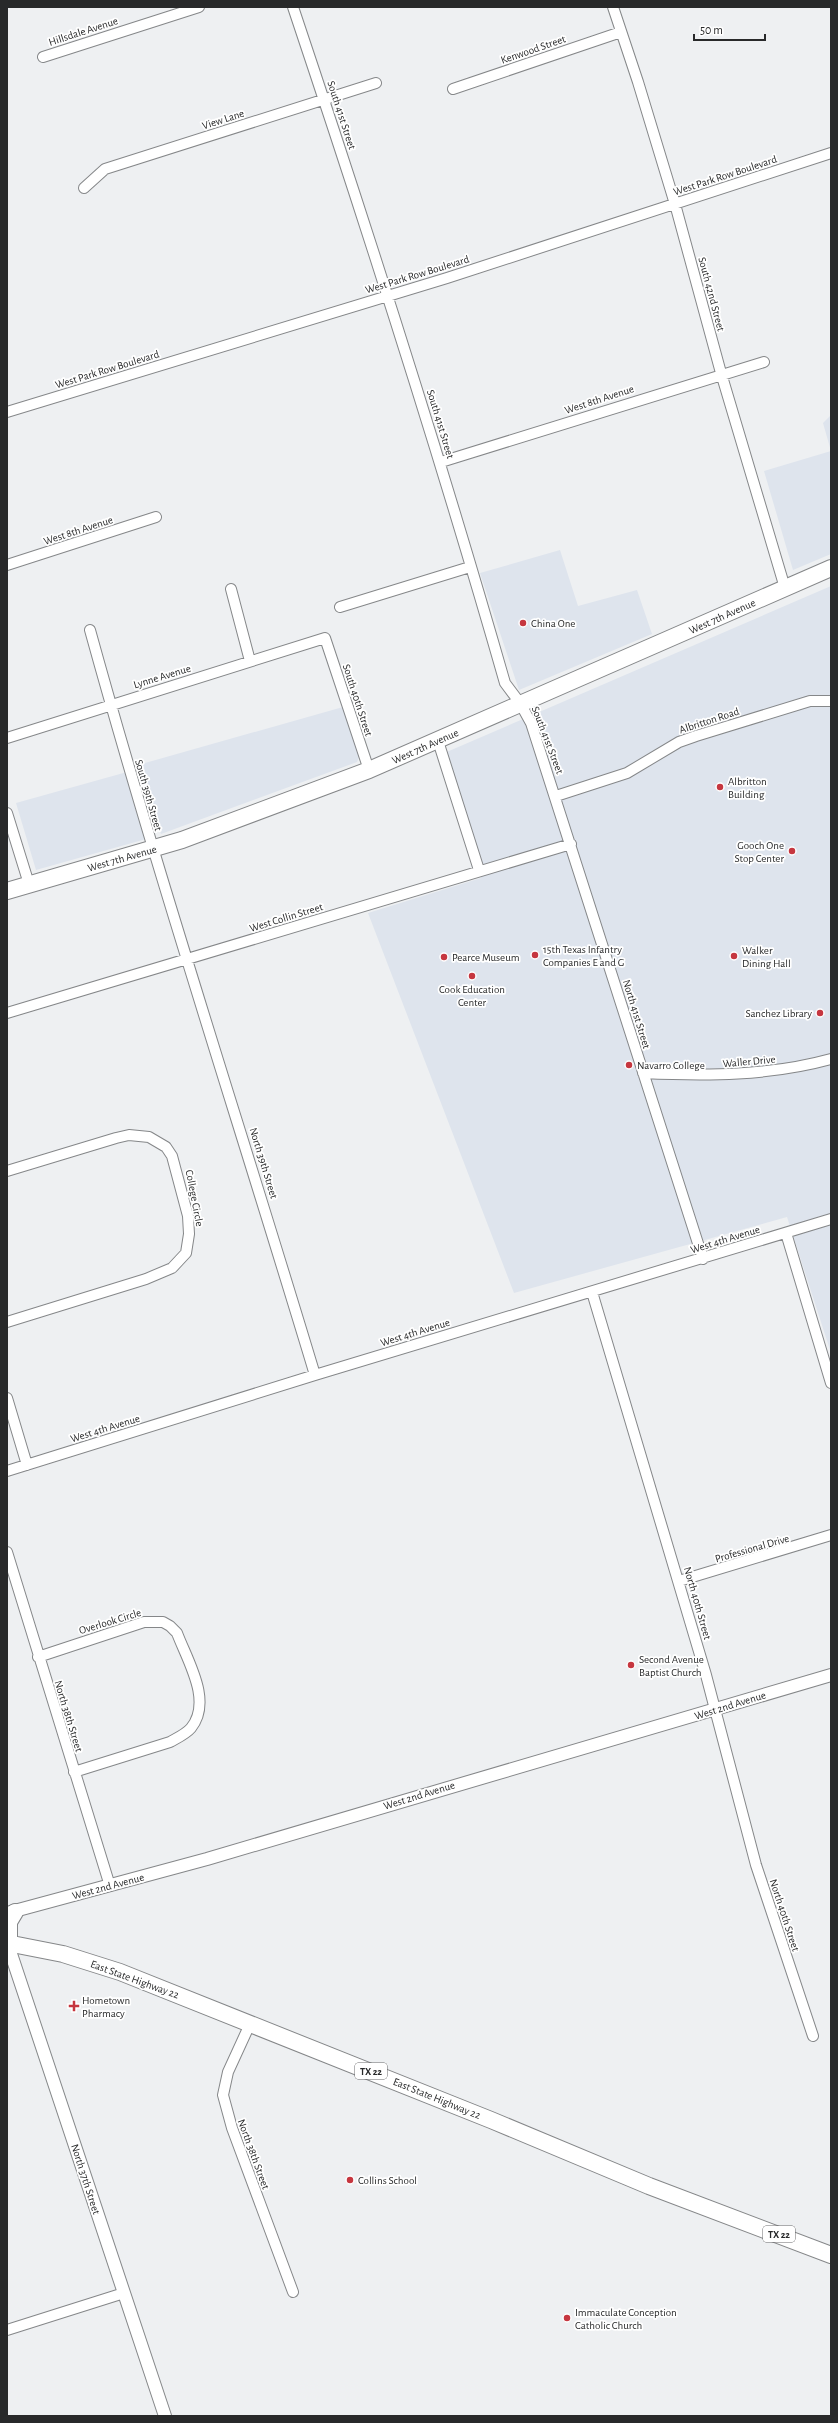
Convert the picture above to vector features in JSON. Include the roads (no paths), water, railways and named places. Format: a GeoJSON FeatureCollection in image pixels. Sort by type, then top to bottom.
{"type":"FeatureCollection","features":[{"type":"Feature","properties":{"kind":"main road","name":"West 7th Avenue"},"geometry":{"type":"LineString","coordinates":[[7,891],[153,849],[238,820],[369,770],[831,568]]}},
{"type":"Feature","properties":{"kind":"main road"},"geometry":{"type":"LineString","coordinates":[[8,1943],[11,1913]]}},
{"type":"Feature","properties":{"kind":"main road","name":"East State Highway 22"},"geometry":{"type":"LineString","coordinates":[[8,1943],[64,1954],[120,1972],[650,2186],[831,2255]]}},
{"type":"Feature","properties":{"kind":"street","name":"Hillsdale Avenue"},"geometry":{"type":"LineString","coordinates":[[43,57],[199,7]]}},
{"type":"Feature","properties":{"kind":"street","name":"South 41st Street"},"geometry":{"type":"LineString","coordinates":[[293,7],[389,296],[505,683],[520,703],[531,723],[571,844]]}},
{"type":"Feature","properties":{"kind":"street","name":"South 42nd Street"},"geometry":{"type":"LineString","coordinates":[[613,7],[675,204],[721,373],[785,588]]}},
{"type":"Feature","properties":{"kind":"street","name":"Kenwood Street"},"geometry":{"type":"LineString","coordinates":[[453,89],[621,32]]}},
{"type":"Feature","properties":{"kind":"street","name":"View Lane"},"geometry":{"type":"LineString","coordinates":[[84,188],[105,170],[376,83]]}},
{"type":"Feature","properties":{"kind":"street","name":"West Park Row Boulevard"},"geometry":{"type":"LineString","coordinates":[[7,412],[389,296],[831,153]]}},
{"type":"Feature","properties":{"kind":"street","name":"West 8th Avenue"},"geometry":{"type":"LineString","coordinates":[[440,462],[721,373],[764,362]]}},
{"type":"Feature","properties":{"kind":"street","name":"West 8th Avenue"},"geometry":{"type":"LineString","coordinates":[[7,565],[156,517]]}},
{"type":"Feature","properties":{"kind":"street"},"geometry":{"type":"LineString","coordinates":[[340,607],[470,568]]}},
{"type":"Feature","properties":{"kind":"street"},"geometry":{"type":"LineString","coordinates":[[230,589],[250,661]]}},
{"type":"Feature","properties":{"kind":"street","name":"South 39th Street"},"geometry":{"type":"LineString","coordinates":[[90,630],[110,705],[187,960]]}},
{"type":"Feature","properties":{"kind":"street","name":"Lynne Avenue"},"geometry":{"type":"LineString","coordinates":[[7,738],[325,638]]}},
{"type":"Feature","properties":{"kind":"street","name":"South 40th Street"},"geometry":{"type":"LineString","coordinates":[[325,638],[369,770]]}},
{"type":"Feature","properties":{"kind":"street","name":"Albritton Road"},"geometry":{"type":"LineString","coordinates":[[556,796],[628,773],[680,742],[696,736],[810,701],[831,700]]}},
{"type":"Feature","properties":{"kind":"street"},"geometry":{"type":"LineString","coordinates":[[438,741],[479,870]]}},
{"type":"Feature","properties":{"kind":"street"},"geometry":{"type":"LineString","coordinates":[[7,813],[29,884]]}},
{"type":"Feature","properties":{"kind":"street","name":"West Collin Street"},"geometry":{"type":"LineString","coordinates":[[7,1013],[187,960],[479,870],[571,844]]}},
{"type":"Feature","properties":{"kind":"street","name":"North 41st Street"},"geometry":{"type":"LineString","coordinates":[[571,844],[703,1259]]}},
{"type":"Feature","properties":{"kind":"street","name":"North 39th Street"},"geometry":{"type":"LineString","coordinates":[[187,960],[315,1375]]}},
{"type":"Feature","properties":{"kind":"street","name":"Waller Drive"},"geometry":{"type":"LineString","coordinates":[[643,1073],[704,1076],[767,1072],[803,1067],[831,1059]]}},
{"type":"Feature","properties":{"kind":"street","name":"College Circle"},"geometry":{"type":"LineString","coordinates":[[7,1171],[116,1138],[129,1135],[149,1137],[166,1147],[174,1160],[188,1216],[189,1234],[186,1253],[172,1268],[146,1279],[7,1322]]}},
{"type":"Feature","properties":{"kind":"street","name":"West 4th Avenue"},"geometry":{"type":"LineString","coordinates":[[7,1471],[315,1375],[703,1259],[831,1219]]}},
{"type":"Feature","properties":{"kind":"street"},"geometry":{"type":"LineString","coordinates":[[786,1233],[831,1383]]}},
{"type":"Feature","properties":{"kind":"street","name":"North 40th Street"},"geometry":{"type":"LineString","coordinates":[[592,1292],[716,1710],[756,1865],[813,2036]]}},
{"type":"Feature","properties":{"kind":"street"},"geometry":{"type":"LineString","coordinates":[[7,1398],[28,1465]]}},
{"type":"Feature","properties":{"kind":"street","name":"Professional Drive"},"geometry":{"type":"LineString","coordinates":[[679,1582],[831,1535]]}},
{"type":"Feature","properties":{"kind":"street","name":"North 38th Street"},"geometry":{"type":"LineString","coordinates":[[7,1552],[38,1657],[110,1886]]}},
{"type":"Feature","properties":{"kind":"street","name":"Overlook Circle"},"geometry":{"type":"LineString","coordinates":[[38,1657],[144,1622],[163,1622],[170,1626],[176,1633],[198,1689],[200,1701],[198,1713],[190,1729],[182,1735],[170,1742],[74,1772]]}},
{"type":"Feature","properties":{"kind":"street","name":"West 2nd Avenue"},"geometry":{"type":"LineString","coordinates":[[11,1913],[110,1886],[716,1710],[831,1675]]}},
{"type":"Feature","properties":{"kind":"street","name":"North 37th Street"},"geometry":{"type":"LineString","coordinates":[[8,1943],[165,2416]]}},
{"type":"Feature","properties":{"kind":"street","name":"North 38th Street"},"geometry":{"type":"LineString","coordinates":[[250,2024],[228,2072],[223,2095],[232,2128],[293,2292]]}},
{"type":"Feature","properties":{"kind":"street"},"geometry":{"type":"LineString","coordinates":[[7,2330],[124,2293]]}},
{"type":"Feature","properties":{"kind":"place","name":"China One"},"geometry":{"type":"Point","coordinates":[523,623]}},
{"type":"Feature","properties":{"kind":"place","name":"Albritton Building"},"geometry":{"type":"Point","coordinates":[720,787]}},
{"type":"Feature","properties":{"kind":"place","name":"Gooch One Stop Center"},"geometry":{"type":"Point","coordinates":[792,851]}},
{"type":"Feature","properties":{"kind":"place","name":"15th Texas Infantry Companies E and G"},"geometry":{"type":"Point","coordinates":[535,955]}},
{"type":"Feature","properties":{"kind":"place","name":"Walker Dining Hall"},"geometry":{"type":"Point","coordinates":[734,956]}},
{"type":"Feature","properties":{"kind":"place","name":"Pearce Museum"},"geometry":{"type":"Point","coordinates":[444,957]}},
{"type":"Feature","properties":{"kind":"place","name":"Cook Education Center"},"geometry":{"type":"Point","coordinates":[472,976]}},
{"type":"Feature","properties":{"kind":"place","name":"Sanchez Library"},"geometry":{"type":"Point","coordinates":[820,1013]}},
{"type":"Feature","properties":{"kind":"place","name":"Navarro College"},"geometry":{"type":"Point","coordinates":[629,1065]}},
{"type":"Feature","properties":{"kind":"place","name":"Second Avenue Baptist Church"},"geometry":{"type":"Point","coordinates":[631,1665]}},
{"type":"Feature","properties":{"kind":"place","name":"Hometown Pharmacy"},"geometry":{"type":"Point","coordinates":[74,2006]}},
{"type":"Feature","properties":{"kind":"place","name":"Collins School"},"geometry":{"type":"Point","coordinates":[350,2180]}},
{"type":"Feature","properties":{"kind":"place","name":"Immaculate Conception Catholic Church"},"geometry":{"type":"Point","coordinates":[567,2318]}}]}
